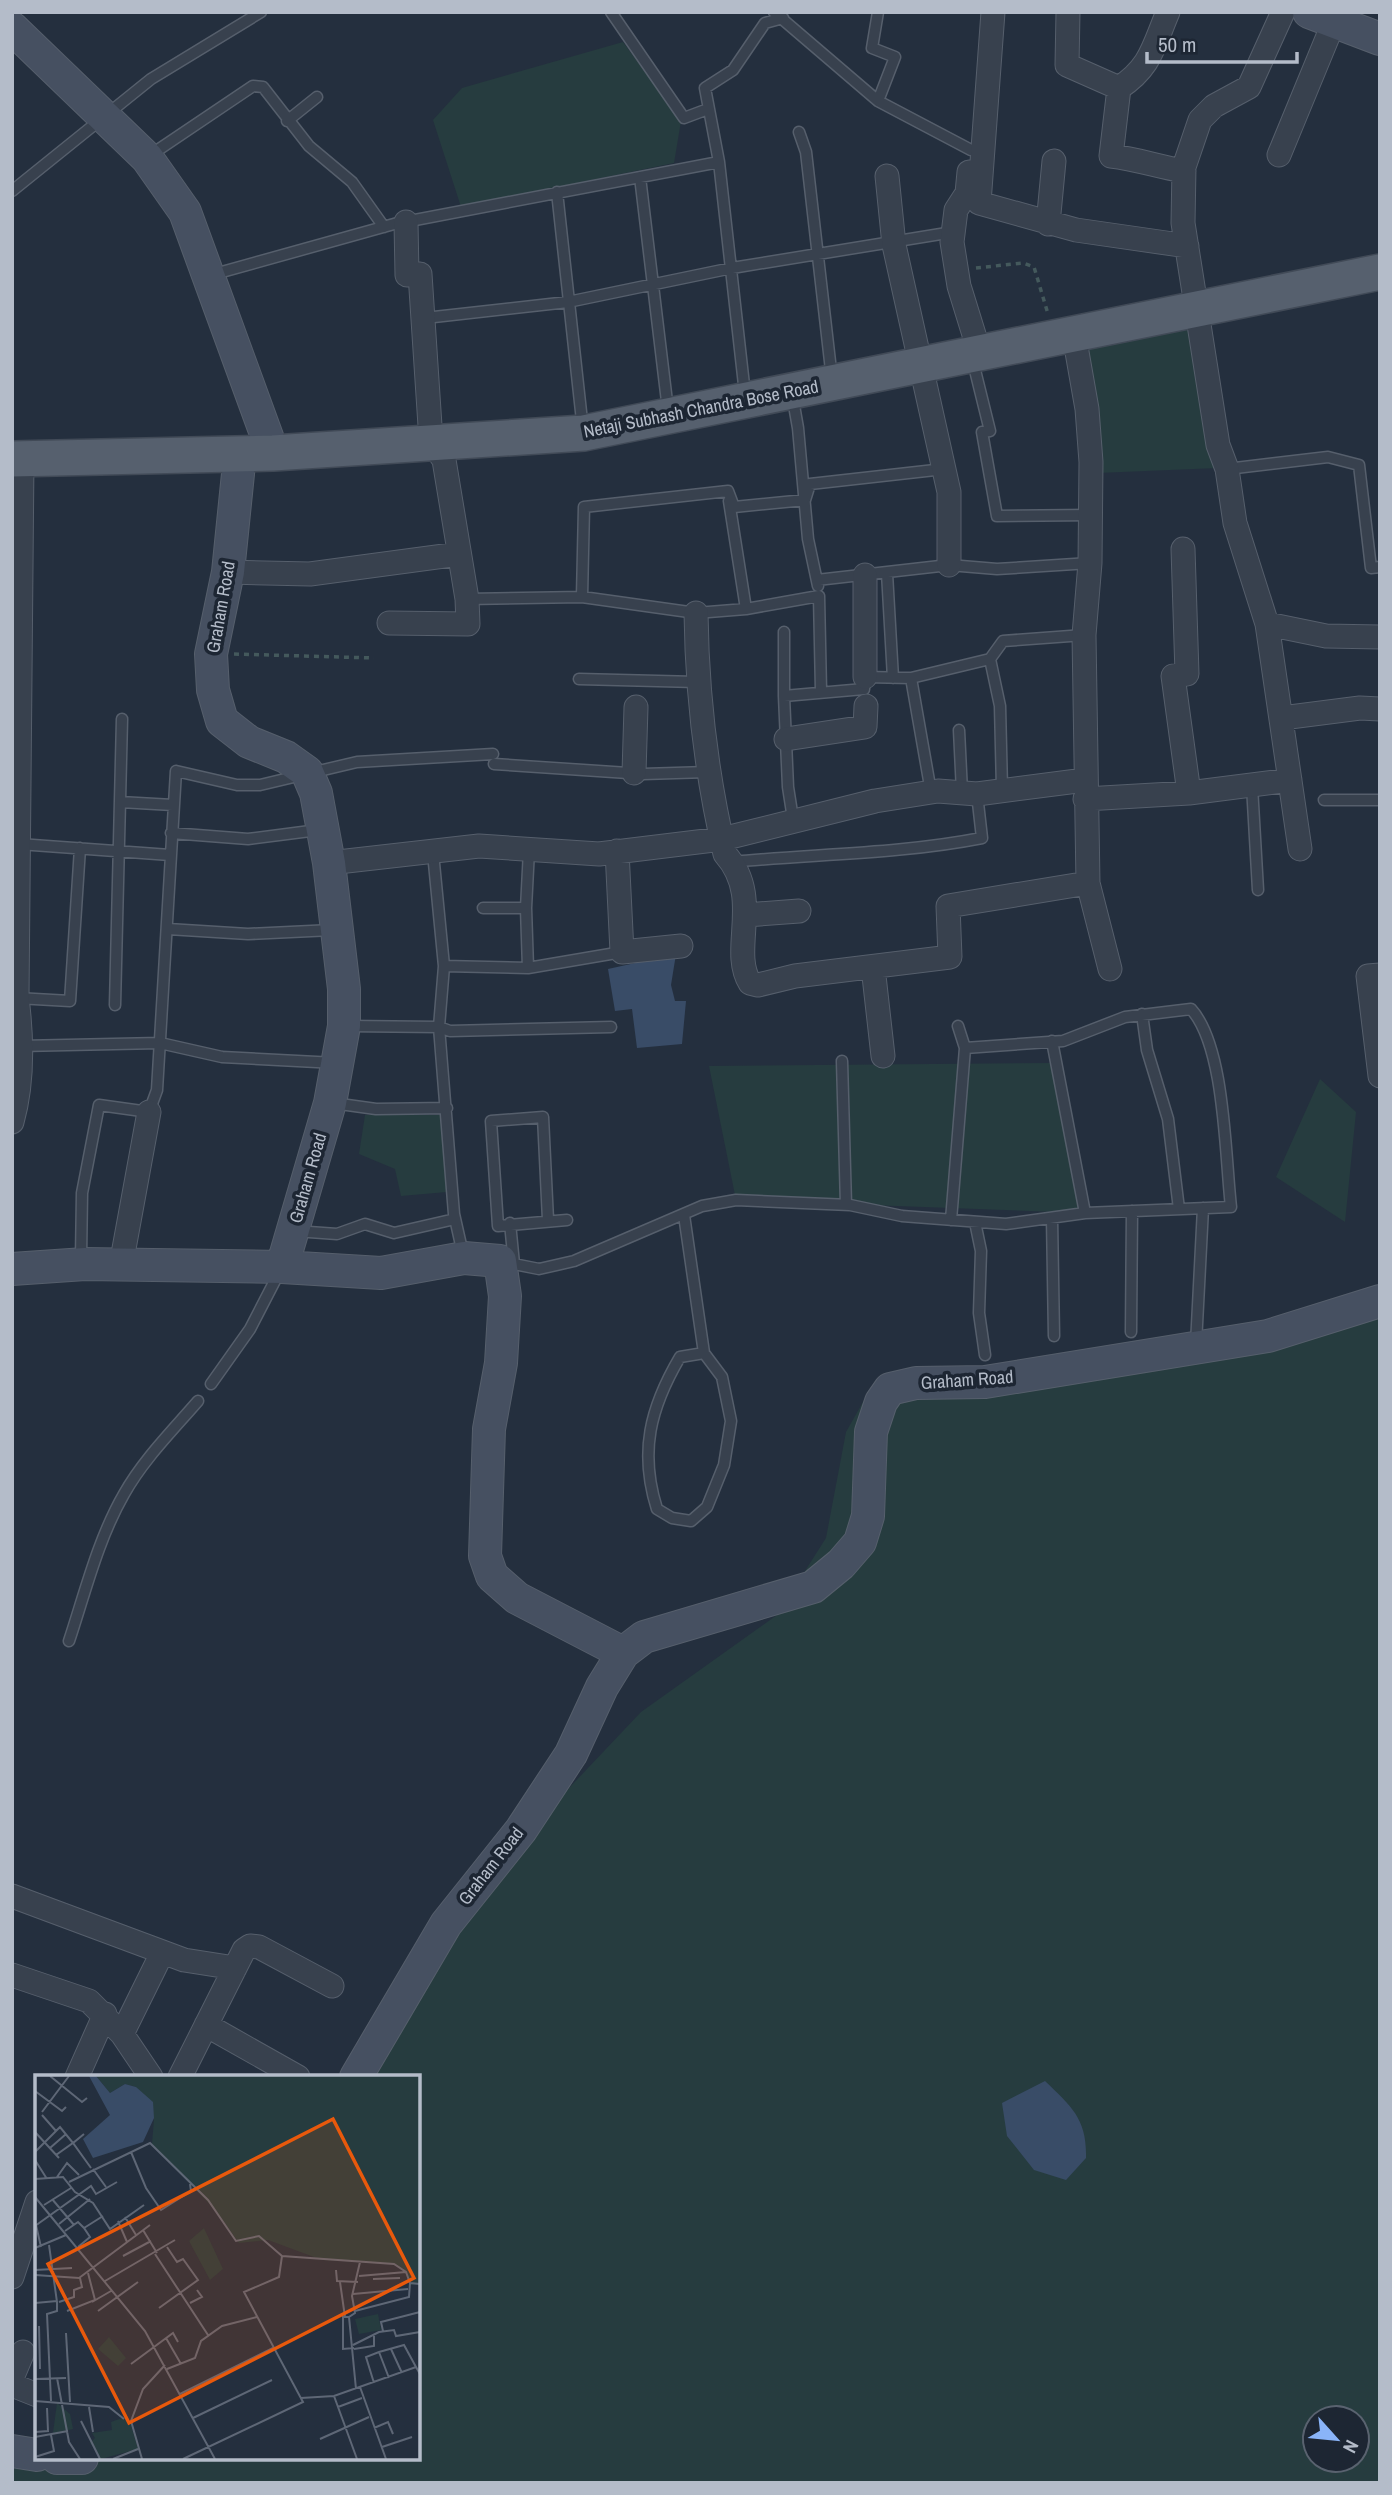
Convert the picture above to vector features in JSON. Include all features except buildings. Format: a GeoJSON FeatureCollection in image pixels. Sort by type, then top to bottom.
{"type":"FeatureCollection","features":[{"type":"Feature","properties":{"kind":"main road","name":"Netaji Subhash Chandra Bose Road"},"geometry":{"type":"LineString","coordinates":[[17,459],[257,454],[584,433],[1380,272]]}},
{"type":"Feature","properties":{"kind":"street"},"geometry":{"type":"LineString","coordinates":[[976,355],[957,270],[953,232],[956,210],[967,193],[984,12]]}},
{"type":"Feature","properties":{"kind":"street"},"geometry":{"type":"LineString","coordinates":[[993,12],[977,201],[1048,224],[1187,246]]}},
{"type":"Feature","properties":{"kind":"street"},"geometry":{"type":"LineString","coordinates":[[1068,12],[1067,65],[1119,88]]}},
{"type":"Feature","properties":{"kind":"street"},"geometry":{"type":"LineString","coordinates":[[1119,88],[1135,79],[1143,69],[1168,12]]}},
{"type":"Feature","properties":{"kind":"street"},"geometry":{"type":"LineString","coordinates":[[1283,12],[1249,86],[1214,106],[1200,120],[1185,165],[1183,223],[1199,309],[1218,445],[1227,469],[1236,523],[1267,624],[1300,849]]}},
{"type":"Feature","properties":{"kind":"street"},"geometry":{"type":"LineString","coordinates":[[1279,155],[1327,16],[1380,39]]}},
{"type":"Feature","properties":{"kind":"street"},"geometry":{"type":"LineString","coordinates":[[12,28],[147,158],[185,212],[208,275],[257,454]]}},
{"type":"Feature","properties":{"kind":"street"},"geometry":{"type":"LineString","coordinates":[[1119,88],[1111,156],[1144,160],[1152,166],[1185,165]]}},
{"type":"Feature","properties":{"kind":"street"},"geometry":{"type":"LineString","coordinates":[[1048,224],[1054,161]]}},
{"type":"Feature","properties":{"kind":"street"},"geometry":{"type":"LineString","coordinates":[[887,176],[894,242],[949,492],[949,565]]}},
{"type":"Feature","properties":{"kind":"street"},"geometry":{"type":"LineString","coordinates":[[389,623],[468,624],[467,599],[443,460],[431,441],[421,274],[407,275],[395,224]]}},
{"type":"Feature","properties":{"kind":"street"},"geometry":{"type":"LineString","coordinates":[[1064,337],[1087,409],[1092,515],[1084,635],[1088,883],[1110,969]]}},
{"type":"Feature","properties":{"kind":"street","name":"Graham Road"},"geometry":{"type":"LineString","coordinates":[[257,454],[211,654],[213,690],[222,721],[249,742],[286,757],[307,772],[316,793],[329,863],[344,989],[344,1026],[330,1103],[282,1267]]}},
{"type":"Feature","properties":{"kind":"street"},"geometry":{"type":"LineString","coordinates":[[12,1122],[18,1096],[17,459]]}},
{"type":"Feature","properties":{"kind":"street"},"geometry":{"type":"LineString","coordinates":[[1183,549],[1187,674],[1173,676],[1189,793]]}},
{"type":"Feature","properties":{"kind":"street"},"geometry":{"type":"LineString","coordinates":[[229,572],[310,574],[459,554]]}},
{"type":"Feature","properties":{"kind":"street"},"geometry":{"type":"LineString","coordinates":[[865,677],[876,574]]}},
{"type":"Feature","properties":{"kind":"street"},"geometry":{"type":"LineString","coordinates":[[696,613],[697,682],[708,772],[725,853],[733,862],[744,891],[746,915],[743,953],[745,976],[750,983],[758,985],[795,976],[950,957],[948,906],[1088,883]]}},
{"type":"Feature","properties":{"kind":"street"},"geometry":{"type":"LineString","coordinates":[[1267,624],[1326,636],[1380,637]]}},
{"type":"Feature","properties":{"kind":"street"},"geometry":{"type":"LineString","coordinates":[[786,739],[865,727],[866,706]]}},
{"type":"Feature","properties":{"kind":"street"},"geometry":{"type":"LineString","coordinates":[[634,773],[636,707]]}},
{"type":"Feature","properties":{"kind":"street"},"geometry":{"type":"LineString","coordinates":[[1282,718],[1360,708],[1380,709]]}},
{"type":"Feature","properties":{"kind":"street"},"geometry":{"type":"LineString","coordinates":[[329,863],[479,846],[599,854],[722,839],[793,819],[931,792],[1085,789],[1189,793],[1290,780]]}},
{"type":"Feature","properties":{"kind":"street"},"geometry":{"type":"LineString","coordinates":[[617,851],[622,952],[681,946]]}},
{"type":"Feature","properties":{"kind":"street"},"geometry":{"type":"LineString","coordinates":[[746,915],[799,911]]}},
{"type":"Feature","properties":{"kind":"street"},"geometry":{"type":"LineString","coordinates":[[873,967],[883,1056]]}},
{"type":"Feature","properties":{"kind":"street"},"geometry":{"type":"LineString","coordinates":[[1380,975],[1368,976],[1380,1076]]}},
{"type":"Feature","properties":{"kind":"street"},"geometry":{"type":"LineString","coordinates":[[121,1265],[149,1112]]}},
{"type":"Feature","properties":{"kind":"street"},"geometry":{"type":"LineString","coordinates":[[12,1269],[121,1265],[282,1267],[381,1273],[464,1258],[507,1262],[501,1363],[489,1429],[485,1556],[492,1576],[517,1598],[623,1654]]}},
{"type":"Feature","properties":{"kind":"street","name":"Graham Road"},"geometry":{"type":"LineString","coordinates":[[357,2075],[446,1924],[521,1830],[571,1754],[602,1687],[623,1654],[644,1637],[813,1587],[841,1564],[860,1542],[868,1516],[871,1432],[881,1402],[890,1389],[916,1383],[985,1382],[1268,1336],[1380,1301]]}},
{"type":"Feature","properties":{"kind":"street"},"geometry":{"type":"LineString","coordinates":[[12,1896],[162,1953],[205,1965],[235,1968]]}},
{"type":"Feature","properties":{"kind":"street"},"geometry":{"type":"LineString","coordinates":[[181,2075],[244,1950],[250,1946],[259,1947],[332,1986]]}},
{"type":"Feature","properties":{"kind":"street"},"geometry":{"type":"LineString","coordinates":[[122,2034],[162,1953]]}},
{"type":"Feature","properties":{"kind":"street"},"geometry":{"type":"LineString","coordinates":[[12,1975],[89,2001],[122,2034],[150,2075]]}},
{"type":"Feature","properties":{"kind":"street"},"geometry":{"type":"LineString","coordinates":[[78,2075],[104,2014]]}},
{"type":"Feature","properties":{"kind":"street"},"geometry":{"type":"LineString","coordinates":[[206,2025],[294,2075]]}},
{"type":"Feature","properties":{"kind":"street"},"geometry":{"type":"LineString","coordinates":[[12,2277],[35,2209]]}},
{"type":"Feature","properties":{"kind":"street"},"geometry":{"type":"LineString","coordinates":[[12,2378],[23,2352]]}},
{"type":"Feature","properties":{"kind":"street"},"geometry":{"type":"LineString","coordinates":[[12,2385],[35,2394]]}},
{"type":"Feature","properties":{"kind":"lane"},"geometry":{"type":"LineString","coordinates":[[12,191],[152,79],[261,12]]}},
{"type":"Feature","properties":{"kind":"lane"},"geometry":{"type":"LineString","coordinates":[[611,12],[684,118],[708,109]]}},
{"type":"Feature","properties":{"kind":"lane"},"geometry":{"type":"LineString","coordinates":[[878,12],[872,48],[895,57],[878,101]]}},
{"type":"Feature","properties":{"kind":"lane"},"geometry":{"type":"LineString","coordinates":[[746,401],[719,162],[705,88],[733,71],[765,23],[778,15],[878,101],[971,150]]}},
{"type":"Feature","properties":{"kind":"lane"},"geometry":{"type":"LineString","coordinates":[[147,158],[253,86],[270,92],[287,121],[309,146],[352,182],[395,224]]}},
{"type":"Feature","properties":{"kind":"lane"},"geometry":{"type":"LineString","coordinates":[[287,121],[317,97]]}},
{"type":"Feature","properties":{"kind":"lane"},"geometry":{"type":"LineString","coordinates":[[799,132],[806,152],[833,384]]}},
{"type":"Feature","properties":{"kind":"lane"},"geometry":{"type":"LineString","coordinates":[[208,275],[395,224],[719,162]]}},
{"type":"Feature","properties":{"kind":"lane"},"geometry":{"type":"LineString","coordinates":[[640,177],[669,417]]}},
{"type":"Feature","properties":{"kind":"lane"},"geometry":{"type":"LineString","coordinates":[[557,192],[584,433]]}},
{"type":"Feature","properties":{"kind":"lane"},"geometry":{"type":"LineString","coordinates":[[425,318],[568,302],[732,268],[953,232]]}},
{"type":"Feature","properties":{"kind":"lane"},"geometry":{"type":"LineString","coordinates":[[976,355],[990,431],[982,432],[997,516],[1092,515]]}},
{"type":"Feature","properties":{"kind":"lane"},"geometry":{"type":"LineString","coordinates":[[791,392],[806,500],[808,538],[819,596],[821,691]]}},
{"type":"Feature","properties":{"kind":"lane"},"geometry":{"type":"LineString","coordinates":[[1227,469],[1328,457],[1359,465],[1371,568],[1380,567]]}},
{"type":"Feature","properties":{"kind":"lane"},"geometry":{"type":"LineString","coordinates":[[806,500],[810,484],[944,468]]}},
{"type":"Feature","properties":{"kind":"lane"},"geometry":{"type":"LineString","coordinates":[[728,491],[734,507],[806,500]]}},
{"type":"Feature","properties":{"kind":"lane"},"geometry":{"type":"LineString","coordinates":[[582,597],[584,507],[728,491]]}},
{"type":"Feature","properties":{"kind":"lane"},"geometry":{"type":"LineString","coordinates":[[728,491],[746,610]]}},
{"type":"Feature","properties":{"kind":"lane"},"geometry":{"type":"LineString","coordinates":[[817,580],[949,565],[997,569],[1090,563]]}},
{"type":"Feature","properties":{"kind":"lane"},"geometry":{"type":"LineString","coordinates":[[876,574],[893,678]]}},
{"type":"Feature","properties":{"kind":"lane"},"geometry":{"type":"LineString","coordinates":[[467,599],[582,597],[696,613],[746,610],[819,596]]}},
{"type":"Feature","properties":{"kind":"lane"},"geometry":{"type":"LineString","coordinates":[[784,632],[786,739],[793,819]]}},
{"type":"Feature","properties":{"kind":"lane"},"geometry":{"type":"LineString","coordinates":[[784,695],[864,689],[865,677],[911,678],[990,660],[1003,641],[1084,635]]}},
{"type":"Feature","properties":{"kind":"lane"},"geometry":{"type":"LineString","coordinates":[[990,660],[1000,706],[1002,789]]}},
{"type":"Feature","properties":{"kind":"lane"},"geometry":{"type":"LineString","coordinates":[[911,678],[931,792]]}},
{"type":"Feature","properties":{"kind":"lane"},"geometry":{"type":"LineString","coordinates":[[579,679],[697,682]]}},
{"type":"Feature","properties":{"kind":"lane"},"geometry":{"type":"LineString","coordinates":[[115,1005],[122,719]]}},
{"type":"Feature","properties":{"kind":"lane"},"geometry":{"type":"LineString","coordinates":[[733,862],[841,852],[922,850],[982,838],[970,793],[959,730]]}},
{"type":"Feature","properties":{"kind":"lane"},"geometry":{"type":"LineString","coordinates":[[81,1258],[82,1193],[99,1105],[149,1112],[157,1090],[176,771],[237,785],[260,785],[357,762],[494,759],[634,773],[708,772]]}},
{"type":"Feature","properties":{"kind":"lane"},"geometry":{"type":"LineString","coordinates":[[1252,786],[1258,890]]}},
{"type":"Feature","properties":{"kind":"lane"},"geometry":{"type":"LineString","coordinates":[[1324,800],[1380,800]]}},
{"type":"Feature","properties":{"kind":"lane"},"geometry":{"type":"LineString","coordinates":[[120,802],[173,805]]}},
{"type":"Feature","properties":{"kind":"lane"},"geometry":{"type":"LineString","coordinates":[[172,833],[248,839],[321,829]]}},
{"type":"Feature","properties":{"kind":"lane"},"geometry":{"type":"LineString","coordinates":[[19,844],[170,855]]}},
{"type":"Feature","properties":{"kind":"lane"},"geometry":{"type":"LineString","coordinates":[[16,1004],[70,1001],[80,848]]}},
{"type":"Feature","properties":{"kind":"lane"},"geometry":{"type":"LineString","coordinates":[[528,968],[526,908],[529,850]]}},
{"type":"Feature","properties":{"kind":"lane"},"geometry":{"type":"LineString","coordinates":[[433,853],[444,965],[439,1027],[455,1219],[464,1258]]}},
{"type":"Feature","properties":{"kind":"lane"},"geometry":{"type":"LineString","coordinates":[[483,908],[526,908]]}},
{"type":"Feature","properties":{"kind":"lane"},"geometry":{"type":"LineString","coordinates":[[168,929],[248,934],[336,930]]}},
{"type":"Feature","properties":{"kind":"lane"},"geometry":{"type":"LineString","coordinates":[[444,965],[528,968],[622,952]]}},
{"type":"Feature","properties":{"kind":"lane"},"geometry":{"type":"LineString","coordinates":[[510,1223],[507,1262],[539,1269],[574,1261],[702,1206],[736,1200],[846,1205],[902,1216],[1006,1224],[1085,1213],[1231,1207],[1217,1072],[1203,1023],[1191,1009],[1125,1017],[1063,1041],[965,1048]]}},
{"type":"Feature","properties":{"kind":"lane"},"geometry":{"type":"LineString","coordinates":[[1142,1014],[1147,1050],[1168,1119],[1179,1209]]}},
{"type":"Feature","properties":{"kind":"lane"},"geometry":{"type":"LineString","coordinates":[[344,1026],[439,1027],[450,1031],[611,1027]]}},
{"type":"Feature","properties":{"kind":"lane"},"geometry":{"type":"LineString","coordinates":[[951,1220],[965,1048],[958,1026]]}},
{"type":"Feature","properties":{"kind":"lane"},"geometry":{"type":"LineString","coordinates":[[17,1037],[160,1043],[222,1057],[338,1064]]}},
{"type":"Feature","properties":{"kind":"lane"},"geometry":{"type":"LineString","coordinates":[[1052,1041],[1085,1213]]}},
{"type":"Feature","properties":{"kind":"lane"},"geometry":{"type":"LineString","coordinates":[[842,1061],[846,1205]]}},
{"type":"Feature","properties":{"kind":"lane"},"geometry":{"type":"LineString","coordinates":[[330,1103],[376,1109],[447,1108]]}},
{"type":"Feature","properties":{"kind":"lane"},"geometry":{"type":"LineString","coordinates":[[548,1220],[543,1117],[491,1121],[498,1226],[567,1220]]}},
{"type":"Feature","properties":{"kind":"lane"},"geometry":{"type":"LineString","coordinates":[[1196,1347],[1203,1208]]}},
{"type":"Feature","properties":{"kind":"lane"},"geometry":{"type":"LineString","coordinates":[[1131,1332],[1132,1211]]}},
{"type":"Feature","properties":{"kind":"lane"},"geometry":{"type":"LineString","coordinates":[[684,1216],[704,1353],[722,1377],[731,1421],[724,1465],[707,1507],[691,1521],[672,1518],[657,1510],[650,1486],[646,1446],[659,1400],[680,1357],[704,1353]]}},
{"type":"Feature","properties":{"kind":"lane"},"geometry":{"type":"LineString","coordinates":[[1052,1218],[1054,1336]]}},
{"type":"Feature","properties":{"kind":"lane"},"geometry":{"type":"LineString","coordinates":[[292,1230],[337,1234],[365,1224],[394,1233],[455,1219]]}},
{"type":"Feature","properties":{"kind":"lane"},"geometry":{"type":"LineString","coordinates":[[975,1222],[981,1251],[979,1313],[985,1355]]}},
{"type":"Feature","properties":{"kind":"lane"},"geometry":{"type":"LineString","coordinates":[[211,1384],[250,1329],[282,1267]]}},
{"type":"Feature","properties":{"kind":"lane"},"geometry":{"type":"LineString","coordinates":[[69,1641],[105,1535],[123,1495],[143,1465],[198,1401]]}},
{"type":"Feature","properties":{"kind":"path"},"geometry":{"type":"LineString","coordinates":[[957,270],[1023,263],[1034,267],[1064,337]]}},
{"type":"Feature","properties":{"kind":"path"},"geometry":{"type":"LineString","coordinates":[[211,654],[374,658]]}},
{"type":"Feature","properties":{"kind":"green space"},"geometry":{"type":"Polygon","coordinates":[[[623,42],[681,121],[674,163],[461,207],[433,120],[462,88],[623,42]]]}},
{"type":"Feature","properties":{"kind":"green space"},"geometry":{"type":"Polygon","coordinates":[[[1194,316],[1218,468],[1098,473],[1080,341],[1194,316]]]}},
{"type":"Feature","properties":{"kind":"green space"},"geometry":{"type":"Polygon","coordinates":[[[1053,1063],[1085,1213],[736,1200],[709,1066],[1053,1063]]]}},
{"type":"Feature","properties":{"kind":"green space"},"geometry":{"type":"Polygon","coordinates":[[[1320,1079],[1356,1112],[1345,1222],[1276,1177],[1320,1079]]]}},
{"type":"Feature","properties":{"kind":"green space"},"geometry":{"type":"Polygon","coordinates":[[[365,1115],[444,1115],[447,1192],[401,1196],[395,1169],[359,1154],[365,1115]]]}},
{"type":"Feature","properties":{"kind":"green space"},"geometry":{"type":"Polygon","coordinates":[[[1380,1300],[1380,2483],[12,2483],[12,2453],[33,2460],[420,2460],[420,2075],[362,2075],[446,1918],[641,1712],[777,1615],[826,1538],[846,1432],[863,1402],[1380,1300]]]}},
{"type":"Feature","properties":{"kind":"water"},"geometry":{"type":"Polygon","coordinates":[[[676,954],[671,985],[675,1001],[686,1001],[682,1044],[637,1048],[632,1009],[615,1011],[608,969],[676,954]]]}},
{"type":"Feature","properties":{"kind":"water"},"geometry":{"type":"Polygon","coordinates":[[[1045,2081],[1076,2115],[1084,2133],[1086,2158],[1066,2180],[1034,2170],[1007,2136],[1002,2103],[1045,2081]]]}}]}
